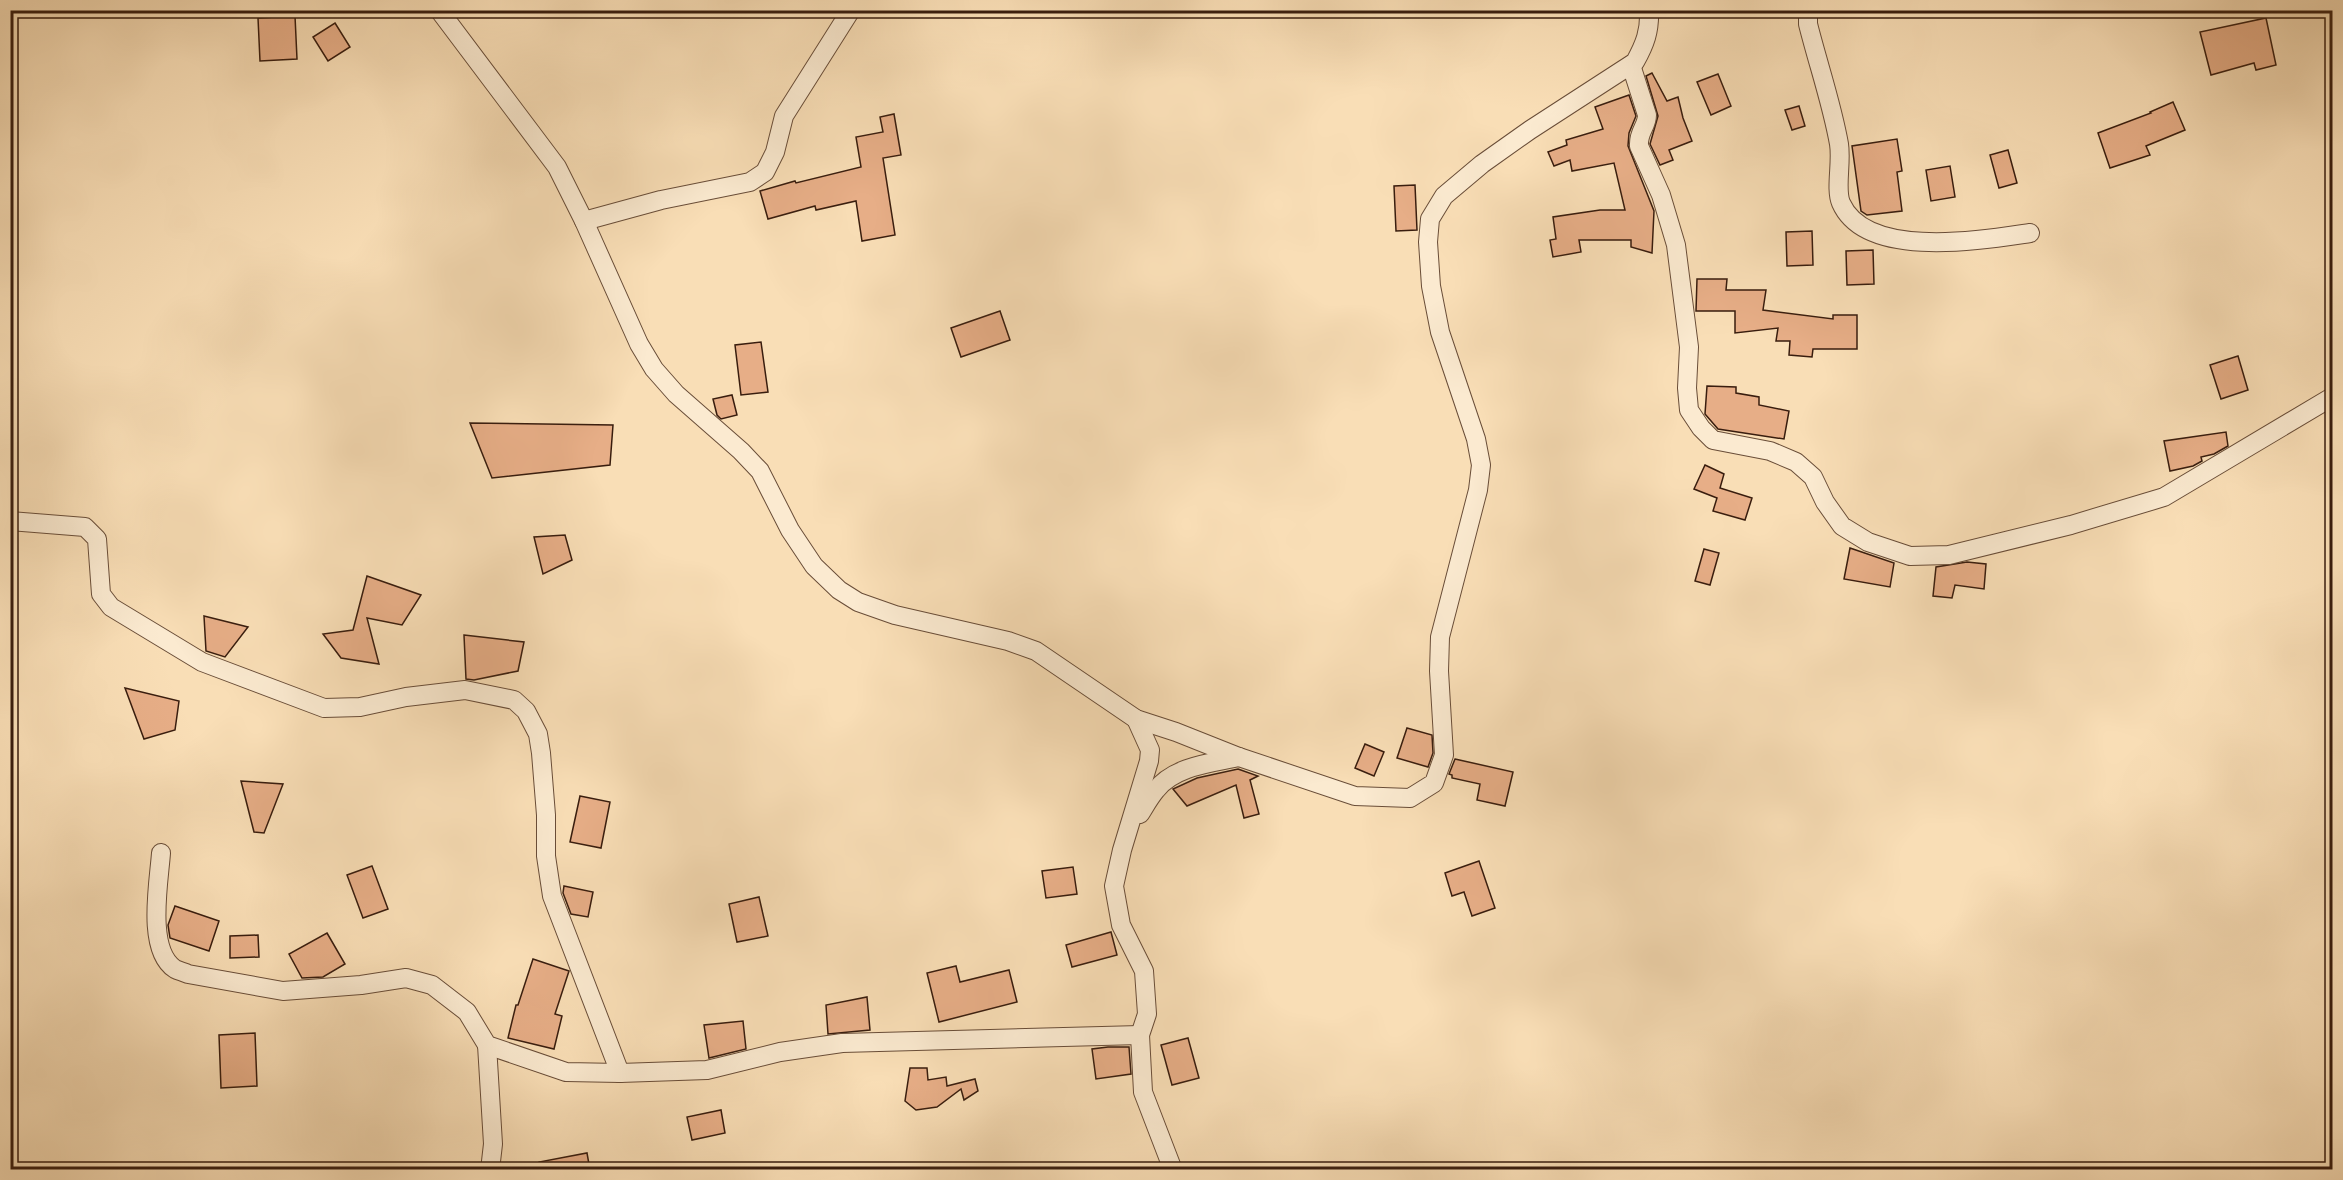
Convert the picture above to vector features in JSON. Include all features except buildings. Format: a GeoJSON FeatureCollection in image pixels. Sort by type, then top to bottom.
{"type":"FeatureCollection","features":[{"type":"Feature","properties":{"kind":"street"},"geometry":{"type":"LineString","coordinates":[[439,10],[557,167],[584,220],[639,344],[654,369],[676,394],[735,445],[760,471],[790,530],[814,566],[839,590],[858,602],[895,615],[1008,641],[1036,651],[1136,719],[1239,757],[1355,796],[1410,798],[1434,783],[1444,755],[1439,671],[1440,637],[1478,490],[1481,465],[1476,439],[1440,332],[1431,286],[1428,242],[1430,219],[1444,196],[1482,164],[1631,65],[1645,44],[1650,26],[1649,10]]}},
{"type":"Feature","properties":{"kind":"street"},"geometry":{"type":"LineString","coordinates":[[584,220],[661,200],[750,182],[765,172],[775,152],[784,116],[851,10]]}},
{"type":"Feature","properties":{"kind":"street"},"geometry":{"type":"LineString","coordinates":[[1809,10],[1808,24],[1839,145],[1841,170],[1838,192],[1846,211],[1865,228],[1877,234],[1911,242],[1986,240],[2030,233]]}},
{"type":"Feature","properties":{"kind":"street"},"geometry":{"type":"LineString","coordinates":[[1631,65],[1647,115],[1638,138],[1639,146],[1661,195],[1676,245],[1689,347],[1687,388],[1689,410],[1701,428],[1713,440],[1770,451],[1796,462],[1813,477],[1825,502],[1842,526],[1869,542],[1910,556],[1949,555],[2072,525],[2164,497],[2332,397]]}},
{"type":"Feature","properties":{"kind":"street"},"geometry":{"type":"LineString","coordinates":[[10,521],[85,527],[97,539],[101,594],[111,607],[202,662],[324,708],[360,707],[406,697],[465,690],[514,700],[526,711],[538,734],[546,815],[546,856],[552,896],[620,1073]]}},
{"type":"Feature","properties":{"kind":"street"},"geometry":{"type":"LineString","coordinates":[[1136,719],[1150,750],[1147,770],[1130,831],[1122,850],[1114,886],[1121,925],[1144,971],[1148,1014],[1140,1035],[1143,1092],[1173,1170]]}},
{"type":"Feature","properties":{"kind":"street"},"geometry":{"type":"LineString","coordinates":[[1130,831],[1156,790],[1164,782],[1186,769],[1239,757]]}},
{"type":"Feature","properties":{"kind":"street"},"geometry":{"type":"LineString","coordinates":[[161,853],[156,930],[165,957],[174,968],[188,974],[283,991],[406,978],[432,985],[467,1012],[487,1045],[493,1144],[490,1170]]}},
{"type":"Feature","properties":{"kind":"street"},"geometry":{"type":"LineString","coordinates":[[487,1045],[566,1072],[620,1073],[707,1070],[780,1052],[842,1043],[1140,1035]]}}]}
